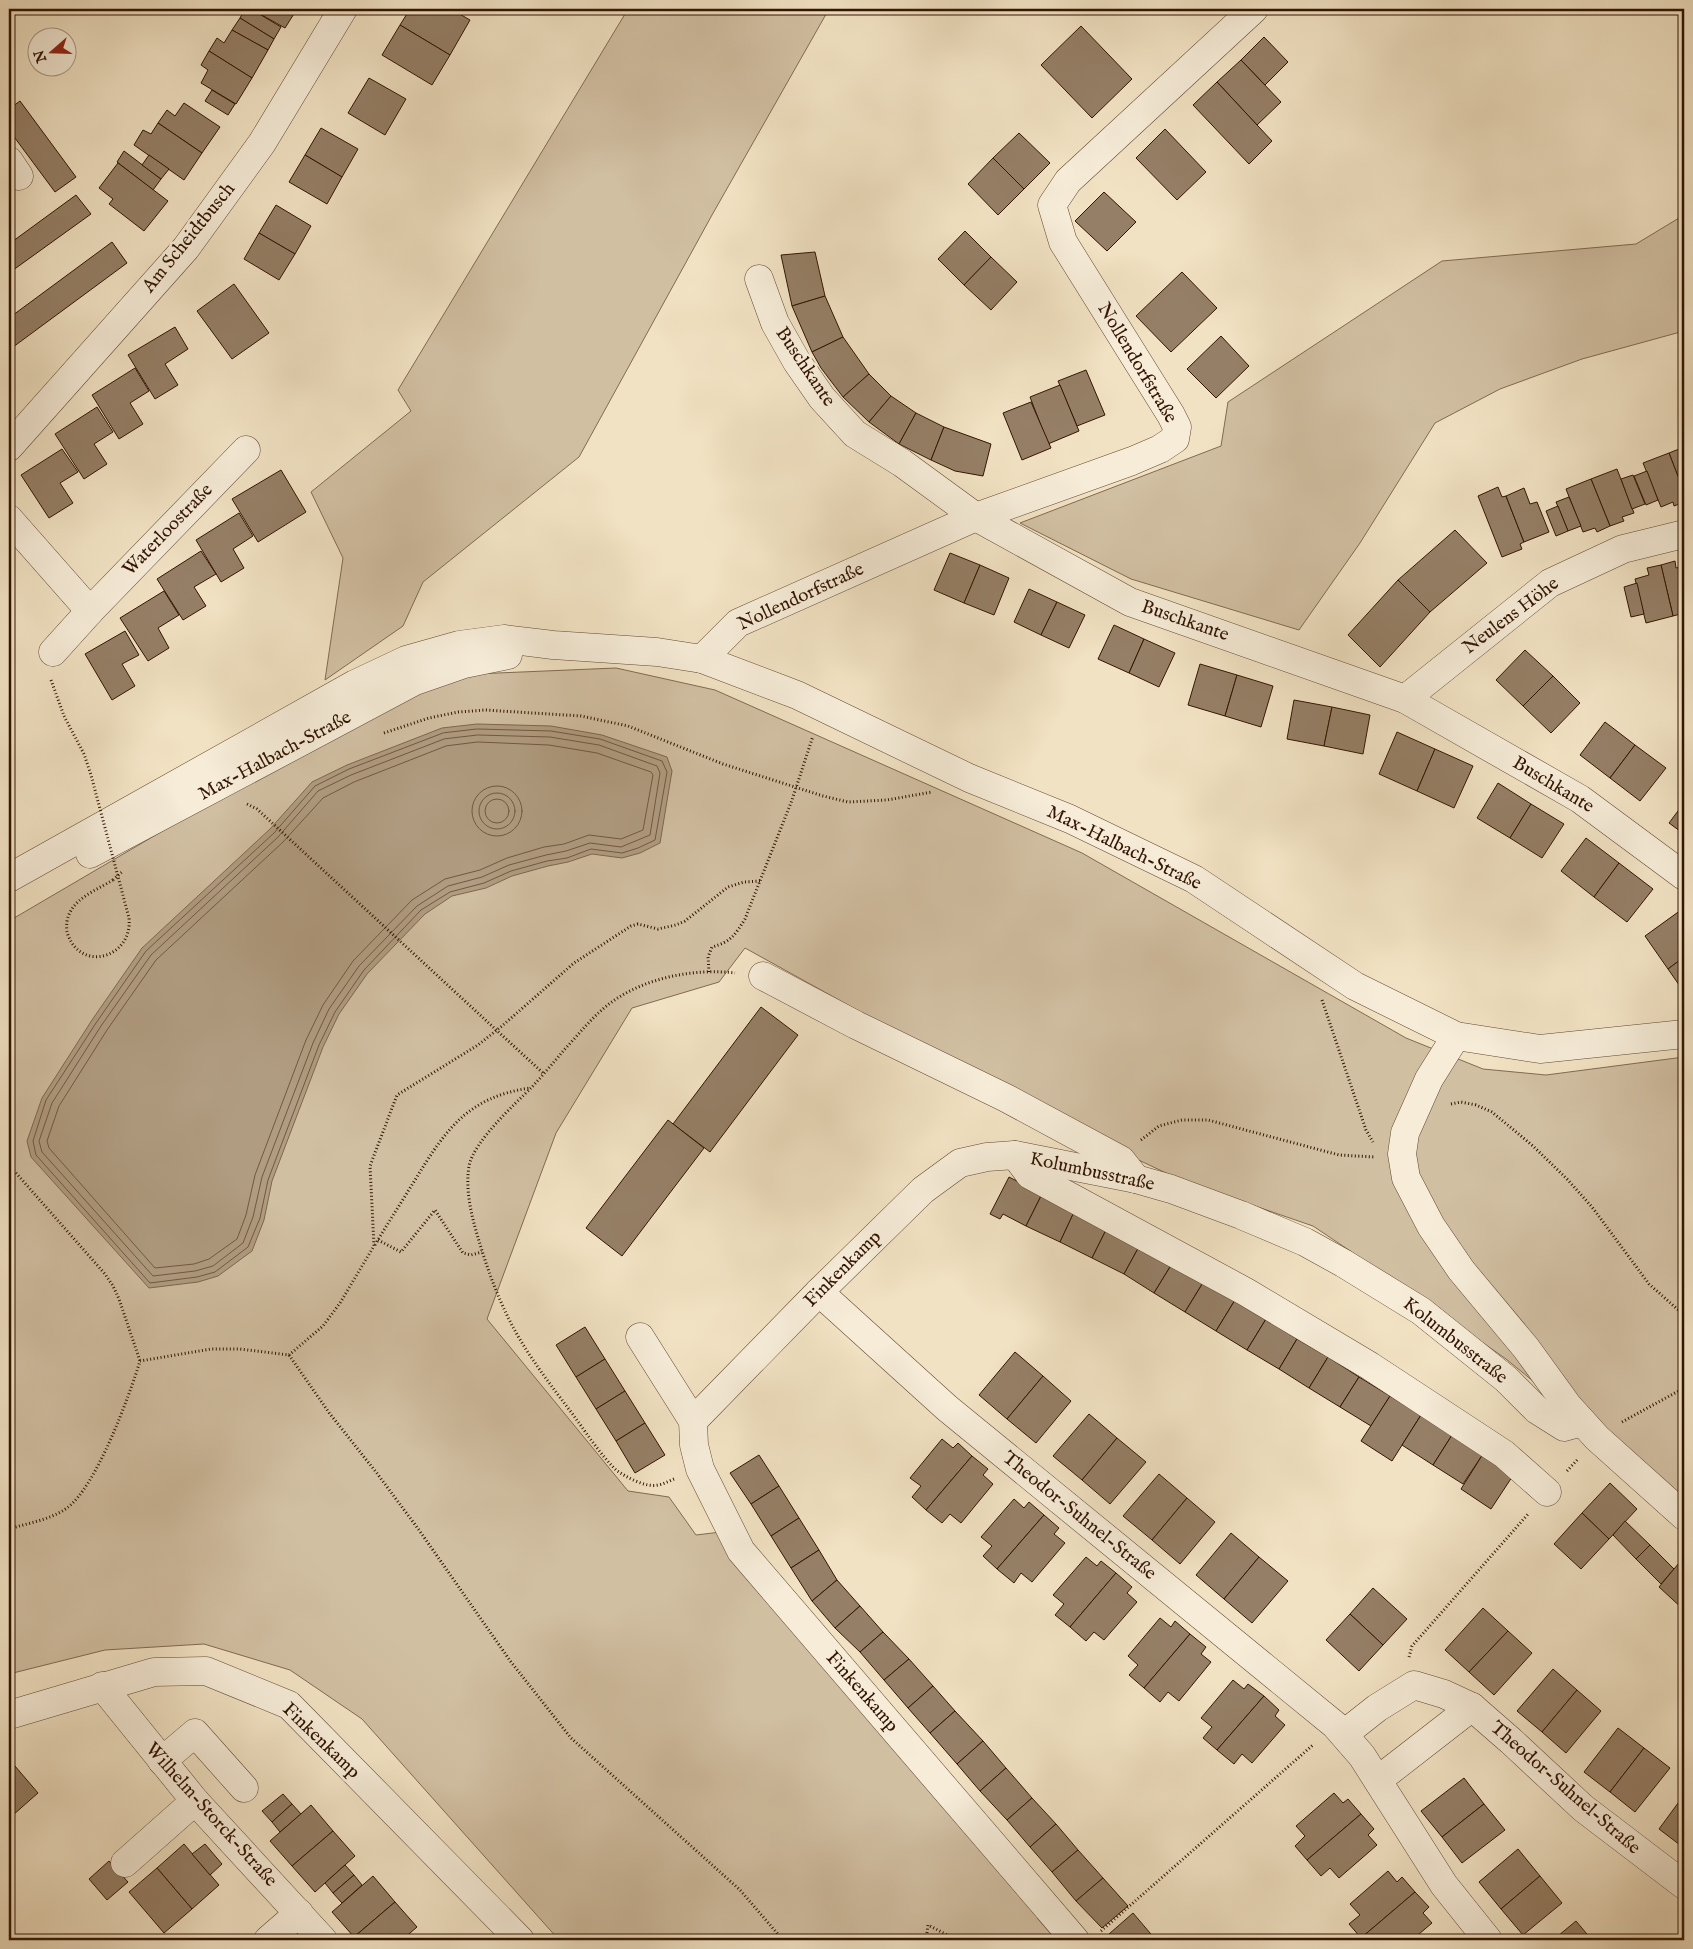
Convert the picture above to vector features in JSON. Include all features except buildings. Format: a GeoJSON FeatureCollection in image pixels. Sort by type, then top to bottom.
{"type":"FeatureCollection","features":[{"type":"Feature","properties":{"kind":"street","name":"Am Scheidtbusch"},"geometry":{"type":"LineString","coordinates":[[9,447],[186,248],[262,143],[343,9]]}},
{"type":"Feature","properties":{"kind":"street","name":"Nollendorfstraße"},"geometry":{"type":"LineString","coordinates":[[702,659],[738,623],[976,517],[1132,461],[1160,449],[1175,439],[1177,427],[1063,242],[1052,205],[1068,181],[1254,9]]}},
{"type":"Feature","properties":{"kind":"street","name":"Buschkante"},"geometry":{"type":"LineString","coordinates":[[758,279],[775,323],[797,362],[822,398],[855,434],[902,463],[976,517],[1130,602],[1405,699],[1580,799],[1684,876]]}},
{"type":"Feature","properties":{"kind":"street","name":"Waterloostraße"},"geometry":{"type":"LineString","coordinates":[[54,652],[90,611],[246,450]]}},
{"type":"Feature","properties":{"kind":"street"},"geometry":{"type":"LineString","coordinates":[[9,519],[90,611]]}},
{"type":"Feature","properties":{"kind":"street","name":"Neulens Höhe"},"geometry":{"type":"LineString","coordinates":[[1405,699],[1550,583],[1624,549],[1684,534]]}},
{"type":"Feature","properties":{"kind":"street","name":"Max-Halbach-Straße"},"geometry":{"type":"LineString","coordinates":[[9,878],[355,684],[406,660],[459,645],[504,639],[553,645],[657,652],[702,659],[797,696],[969,778],[1070,819],[1194,879],[1355,986],[1456,1036],[1540,1049],[1684,1034]]}},
{"type":"Feature","properties":{"kind":"street","name":"Max-Halbach-Straße"},"geometry":{"type":"LineString","coordinates":[[9,898],[415,682],[464,664],[553,645]]}},
{"type":"Feature","properties":{"kind":"street"},"geometry":{"type":"LineString","coordinates":[[763,976],[856,1025],[998,1094],[1129,1169]]}},
{"type":"Feature","properties":{"kind":"street","name":"Kolumbusstraße"},"geometry":{"type":"LineString","coordinates":[[1456,1036],[1429,1079],[1405,1133],[1402,1154],[1406,1178],[1441,1240],[1461,1270],[1526,1348],[1594,1435],[1684,1516]]}},
{"type":"Feature","properties":{"kind":"street","name":"Kolumbusstraße"},"geometry":{"type":"LineString","coordinates":[[1015,1155],[1129,1169],[1171,1189],[1241,1215],[1305,1242],[1421,1311],[1506,1379],[1537,1410],[1564,1427],[1594,1435]]}},
{"type":"Feature","properties":{"kind":"street","name":"Kolumbusstraße"},"geometry":{"type":"LineString","coordinates":[[1015,1155],[1030,1175],[1246,1292],[1370,1366],[1554,1485]]}},
{"type":"Feature","properties":{"kind":"street","name":"Finkenkamp"},"geometry":{"type":"LineString","coordinates":[[693,1421],[819,1292],[923,1190],[960,1163],[987,1156],[1015,1155]]}},
{"type":"Feature","properties":{"kind":"street","name":"Theodor-Suhnel-Straße"},"geometry":{"type":"LineString","coordinates":[[819,1292],[947,1408],[1340,1729],[1362,1756],[1444,1885],[1488,1940]]}},
{"type":"Feature","properties":{"kind":"street","name":"Finkenkamp"},"geometry":{"type":"LineString","coordinates":[[640,1337],[693,1421],[694,1444],[700,1469],[742,1551],[1087,1937]]}},
{"type":"Feature","properties":{"kind":"street","name":"Finkenkamp"},"geometry":{"type":"LineString","coordinates":[[9,1715],[154,1672],[206,1671],[289,1705],[520,1940]]}},
{"type":"Feature","properties":{"kind":"street"},"geometry":{"type":"LineString","coordinates":[[1340,1729],[1414,1685]]}},
{"type":"Feature","properties":{"kind":"street","name":"Theodor-Suhnel-Straße"},"geometry":{"type":"LineString","coordinates":[[1414,1685],[1444,1694],[1472,1707],[1583,1808],[1684,1885]]}},
{"type":"Feature","properties":{"kind":"street","name":"Wilhelm-Storck-Straße"},"geometry":{"type":"LineString","coordinates":[[102,1686],[195,1801],[323,1940]]}},
{"type":"Feature","properties":{"kind":"street","name":"Theodor-Suhnel-Straße"},"geometry":{"type":"LineString","coordinates":[[1378,1780],[1472,1707]]}},
{"type":"Feature","properties":{"kind":"street"},"geometry":{"type":"LineString","coordinates":[[162,1761],[195,1733],[244,1788]]}},
{"type":"Feature","properties":{"kind":"street"},"geometry":{"type":"LineString","coordinates":[[125,1863],[195,1801]]}},
{"type":"Feature","properties":{"kind":"street"},"geometry":{"type":"LineString","coordinates":[[268,1940],[300,1913]]}},
{"type":"Feature","properties":{"kind":"path"},"geometry":{"type":"LineString","coordinates":[[54,652],[47,663],[54,690],[64,716],[84,754],[91,775],[129,918],[130,928],[121,947],[113,953],[90,956],[79,951],[71,941],[67,930],[67,918],[72,908],[79,901],[112,880]]}},
{"type":"Feature","properties":{"kind":"path"},"geometry":{"type":"LineString","coordinates":[[657,1486],[623,1475],[610,1464],[536,1364],[515,1330],[498,1294],[482,1252],[472,1217],[469,1166],[476,1150],[501,1116],[531,1088],[596,1015],[610,1003],[648,983],[678,976],[709,972],[708,957],[712,947],[726,944],[745,920],[796,787],[822,708]]}},
{"type":"Feature","properties":{"kind":"path"},"geometry":{"type":"LineString","coordinates":[[377,736],[429,718],[485,710],[521,711],[581,716],[628,726],[723,764],[848,802],[866,803],[927,794],[969,778]]}},
{"type":"Feature","properties":{"kind":"path"},"geometry":{"type":"LineString","coordinates":[[257,809],[544,1074]]}},
{"type":"Feature","properties":{"kind":"path"},"geometry":{"type":"LineString","coordinates":[[374,1246],[370,1166],[397,1095],[497,1031],[574,963],[631,926],[638,924],[658,929],[676,925],[685,921],[728,887],[744,882],[760,881]]}},
{"type":"Feature","properties":{"kind":"path"},"geometry":{"type":"LineString","coordinates":[[1339,1047],[1370,1138],[1380,1148],[1402,1154]]}},
{"type":"Feature","properties":{"kind":"path"},"geometry":{"type":"LineString","coordinates":[[140,1361],[211,1349],[240,1349],[289,1355],[323,1326],[340,1303],[438,1141],[458,1121],[476,1107],[512,1090],[531,1088]]}},
{"type":"Feature","properties":{"kind":"path"},"geometry":{"type":"LineString","coordinates":[[1414,1111],[1461,1102],[1476,1105],[1492,1112],[1533,1146],[1567,1179],[1592,1207],[1650,1284],[1684,1315]]}},
{"type":"Feature","properties":{"kind":"path"},"geometry":{"type":"LineString","coordinates":[[1129,1169],[1135,1144],[1159,1126],[1182,1120],[1208,1120],[1339,1155],[1369,1157],[1402,1154]]}},
{"type":"Feature","properties":{"kind":"path"},"geometry":{"type":"LineString","coordinates":[[9,1165],[114,1286],[140,1361],[131,1391],[100,1462],[80,1496],[66,1508],[50,1516],[9,1529]]}},
{"type":"Feature","properties":{"kind":"path"},"geometry":{"type":"LineString","coordinates":[[378,1240],[401,1252],[435,1210],[463,1253],[471,1255],[482,1252]]}},
{"type":"Feature","properties":{"kind":"path"},"geometry":{"type":"LineString","coordinates":[[289,1355],[330,1414],[419,1530],[511,1662],[571,1738],[740,1890],[783,1940]]}},
{"type":"Feature","properties":{"kind":"path"},"geometry":{"type":"LineString","coordinates":[[1414,1685],[1409,1656],[1412,1646],[1554,1485],[1594,1435],[1684,1388]]}},
{"type":"Feature","properties":{"kind":"path"},"geometry":{"type":"LineString","coordinates":[[1087,1937],[1340,1729]]}},
{"type":"Feature","properties":{"kind":"path"},"geometry":{"type":"LineString","coordinates":[[926,1940],[928,1925],[957,1940]]}},
{"type":"Feature","properties":{"kind":"shaded area"},"geometry":{"type":"Polygon","coordinates":[[[628,9],[829,9],[712,215],[579,457],[423,582],[403,626],[325,680],[343,558],[311,492],[411,411],[398,390],[628,9]]]}},
{"type":"Feature","properties":{"kind":"shaded area"},"geometry":{"type":"Polygon","coordinates":[[[1684,215],[1684,331],[1582,359],[1500,389],[1435,423],[1360,543],[1299,630],[1131,579],[1020,523],[1221,446],[1228,402],[1442,261],[1636,244],[1684,215]]]}},
{"type":"Feature","properties":{"kind":"shaded area"},"geometry":{"type":"Polygon","coordinates":[[[616,668],[715,690],[1082,853],[1406,1038],[1483,1069],[1546,1075],[1684,1057],[1684,1504],[1506,1359],[1313,1226],[1185,1182],[1067,1126],[745,948],[719,982],[632,1008],[556,1133],[487,1319],[628,1491],[669,1497],[696,1535],[721,1532],[1036,1906],[1038,1919],[1056,1940],[559,1940],[362,1719],[290,1670],[204,1644],[105,1650],[9,1674],[9,921],[427,676],[616,668]]]}},
{"type":"Feature","properties":{"kind":"water"},"geometry":{"type":"Polygon","coordinates":[[[477,724],[551,726],[602,735],[667,757],[672,771],[660,843],[640,853],[622,858],[592,854],[512,876],[486,888],[452,896],[425,914],[367,974],[339,1014],[323,1047],[272,1181],[264,1220],[252,1251],[218,1276],[198,1282],[149,1288],[31,1157],[27,1141],[42,1098],[92,1020],[142,948],[270,829],[312,782],[347,765],[442,728],[477,724]]]}}]}
